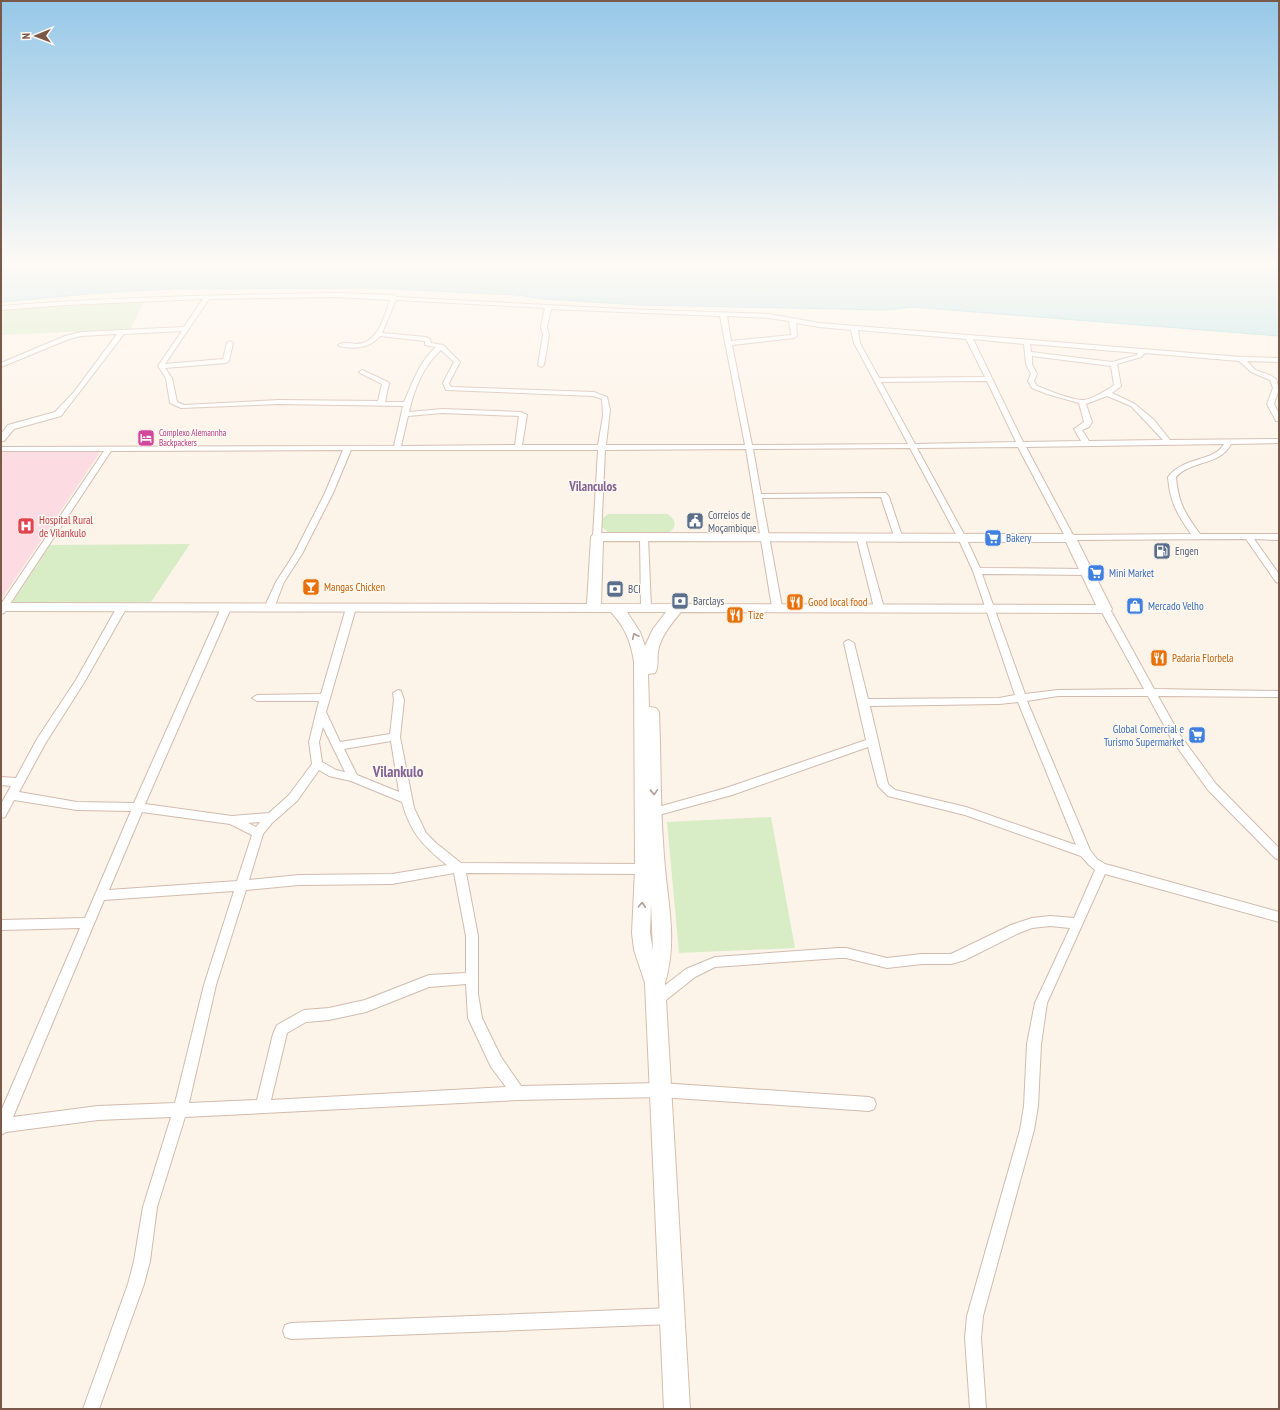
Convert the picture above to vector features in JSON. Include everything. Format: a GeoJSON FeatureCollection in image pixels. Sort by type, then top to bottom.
{"type":"FeatureCollection","features":[{"type":"Feature","properties":{"kind":"main road"},"geometry":{"type":"LineString","coordinates":[[2,609],[122,607],[351,608],[646,607],[1105,609],[1070,538],[861,539],[597,537],[594,607]]}},
{"type":"Feature","properties":{"kind":"main road"},"geometry":{"type":"LineString","coordinates":[[614,607],[636,636],[639,646],[644,869],[641,926],[643,948],[655,992],[677,1409]]}},
{"type":"Feature","properties":{"kind":"main road"},"geometry":{"type":"LineString","coordinates":[[655,992],[663,948],[655,856],[655,812],[649,656],[654,637],[677,608]]}},
{"type":"Feature","properties":{"kind":"main road"},"geometry":{"type":"LineString","coordinates":[[641,926],[662,926]]}},
{"type":"Feature","properties":{"kind":"main road"},"geometry":{"type":"LineString","coordinates":[[643,948],[663,948]]}},
{"type":"Feature","properties":{"kind":"street"},"geometry":{"type":"LineString","coordinates":[[1,438],[11,427],[58,414],[76,393],[122,332]]}},
{"type":"Feature","properties":{"kind":"street"},"geometry":{"type":"LineString","coordinates":[[1,365],[67,337],[81,334],[126,332]]}},
{"type":"Feature","properties":{"kind":"street"},"geometry":{"type":"LineString","coordinates":[[161,366],[184,332]]}},
{"type":"Feature","properties":{"kind":"street"},"geometry":{"type":"LineString","coordinates":[[541,365],[545,332]]}},
{"type":"Feature","properties":{"kind":"street"},"geometry":{"type":"LineString","coordinates":[[727,332],[758,496],[777,608]]}},
{"type":"Feature","properties":{"kind":"street"},"geometry":{"type":"LineString","coordinates":[[729,343],[792,337],[794,336],[794,332]]}},
{"type":"Feature","properties":{"kind":"street"},"geometry":{"type":"LineString","coordinates":[[855,332],[857,343],[962,538],[977,571],[1021,698],[1085,854],[1102,868],[1279,916]]}},
{"type":"Feature","properties":{"kind":"street"},"geometry":{"type":"LineString","coordinates":[[897,332],[1241,359],[1279,360]]}},
{"type":"Feature","properties":{"kind":"street"},"geometry":{"type":"LineString","coordinates":[[341,345],[365,344],[378,334],[424,338],[428,339],[427,344],[441,346],[457,362],[446,383],[448,389],[594,394],[605,398],[607,402],[602,446],[597,537]]}},
{"type":"Feature","properties":{"kind":"street"},"geometry":{"type":"LineString","coordinates":[[968,338],[1021,445],[1070,538],[1279,537]]}},
{"type":"Feature","properties":{"kind":"street"},"geometry":{"type":"LineString","coordinates":[[1027,342],[1029,364],[1034,374],[1031,381],[1034,387],[1048,393],[1083,402],[1107,393],[1118,385],[1114,364]]}},
{"type":"Feature","properties":{"kind":"street"},"geometry":{"type":"LineString","coordinates":[[161,366],[226,361],[230,343]]}},
{"type":"Feature","properties":{"kind":"street"},"geometry":{"type":"LineString","coordinates":[[397,448],[407,404],[421,369],[431,355],[441,346]]}},
{"type":"Feature","properties":{"kind":"street"},"geometry":{"type":"LineString","coordinates":[[1028,354],[1114,364],[1116,362],[1139,356],[1143,351]]}},
{"type":"Feature","properties":{"kind":"street"},"geometry":{"type":"LineString","coordinates":[[1241,359],[1252,372],[1268,376],[1273,379],[1276,388],[1270,400],[1270,404],[1279,419]]}},
{"type":"Feature","properties":{"kind":"street"},"geometry":{"type":"LineString","coordinates":[[161,366],[169,378],[174,403],[183,407],[279,402],[407,404]]}},
{"type":"Feature","properties":{"kind":"street"},"geometry":{"type":"LineString","coordinates":[[362,372],[386,383],[381,403]]}},
{"type":"Feature","properties":{"kind":"street"},"geometry":{"type":"LineString","coordinates":[[876,380],[989,379]]}},
{"type":"Feature","properties":{"kind":"street"},"geometry":{"type":"LineString","coordinates":[[1107,393],[1133,405],[1151,422],[1168,442]]}},
{"type":"Feature","properties":{"kind":"street"},"geometry":{"type":"LineString","coordinates":[[1083,402],[1081,405],[1088,422],[1086,425],[1078,429],[1086,442]]}},
{"type":"Feature","properties":{"kind":"street"},"geometry":{"type":"LineString","coordinates":[[405,414],[442,411],[521,414],[523,415],[518,447]]}},
{"type":"Feature","properties":{"kind":"street"},"geometry":{"type":"LineString","coordinates":[[1198,537],[1175,502],[1172,477],[1179,468],[1220,454],[1228,447],[1229,441]]}},
{"type":"Feature","properties":{"kind":"street"},"geometry":{"type":"LineString","coordinates":[[1,449],[602,446],[769,448],[1021,445],[1086,442],[1279,441]]}},
{"type":"Feature","properties":{"kind":"street"},"geometry":{"type":"LineString","coordinates":[[269,608],[280,582],[298,554],[329,493],[348,448]]}},
{"type":"Feature","properties":{"kind":"street"},"geometry":{"type":"LineString","coordinates":[[2,609],[109,449]]}},
{"type":"Feature","properties":{"kind":"street"},"geometry":{"type":"LineString","coordinates":[[102,459],[131,449]]}},
{"type":"Feature","properties":{"kind":"street"},"geometry":{"type":"LineString","coordinates":[[758,496],[883,495],[886,496],[898,539]]}},
{"type":"Feature","properties":{"kind":"street"},"geometry":{"type":"LineString","coordinates":[[644,538],[646,607]]}},
{"type":"Feature","properties":{"kind":"street"},"geometry":{"type":"LineString","coordinates":[[1249,538],[1279,580]]}},
{"type":"Feature","properties":{"kind":"street"},"geometry":{"type":"LineString","coordinates":[[861,539],[879,608]]}},
{"type":"Feature","properties":{"kind":"street"},"geometry":{"type":"LineString","coordinates":[[977,571],[1088,572]]}},
{"type":"Feature","properties":{"kind":"street"},"geometry":{"type":"LineString","coordinates":[[1,814],[56,715],[80,681],[122,607]]}},
{"type":"Feature","properties":{"kind":"street"},"geometry":{"type":"LineString","coordinates":[[1,1127],[138,807],[226,608]]}},
{"type":"Feature","properties":{"kind":"street"},"geometry":{"type":"LineString","coordinates":[[91,1409],[136,1284],[142,1261],[150,1207],[180,1110],[210,985],[243,886],[258,833],[263,825],[299,790],[317,764],[314,742],[325,697],[351,608]]}},
{"type":"Feature","properties":{"kind":"street"},"geometry":{"type":"LineString","coordinates":[[1105,609],[1176,738],[1212,787],[1279,855]]}},
{"type":"Feature","properties":{"kind":"street"},"geometry":{"type":"LineString","coordinates":[[849,643],[883,786],[892,792],[966,811],[1085,854]]}},
{"type":"Feature","properties":{"kind":"street"},"geometry":{"type":"LineString","coordinates":[[864,703],[999,701],[1058,693],[1150,692],[1279,694]]}},
{"type":"Feature","properties":{"kind":"street"},"geometry":{"type":"LineString","coordinates":[[398,693],[399,700],[395,737],[407,800],[418,830],[426,840],[459,868],[472,936],[472,978],[475,1018],[496,1062],[518,1093]]}},
{"type":"Feature","properties":{"kind":"street"},"geometry":{"type":"LineString","coordinates":[[257,698],[325,697]]}},
{"type":"Feature","properties":{"kind":"street"},"geometry":{"type":"LineString","coordinates":[[321,712],[353,778]]}},
{"type":"Feature","properties":{"kind":"street"},"geometry":{"type":"LineString","coordinates":[[337,746],[395,737]]}},
{"type":"Feature","properties":{"kind":"street"},"geometry":{"type":"LineString","coordinates":[[655,812],[728,792],[872,742]]}},
{"type":"Feature","properties":{"kind":"street"},"geometry":{"type":"LineString","coordinates":[[317,764],[333,773],[353,778],[407,800]]}},
{"type":"Feature","properties":{"kind":"street"},"geometry":{"type":"LineString","coordinates":[[1,781],[19,782]]}},
{"type":"Feature","properties":{"kind":"street"},"geometry":{"type":"LineString","coordinates":[[11,796],[77,806],[138,807],[232,820],[272,817]]}},
{"type":"Feature","properties":{"kind":"street"},"geometry":{"type":"LineString","coordinates":[[232,820],[258,833]]}},
{"type":"Feature","properties":{"kind":"street"},"geometry":{"type":"LineString","coordinates":[[101,895],[243,886],[300,880],[392,879],[421,873],[459,868],[644,869]]}},
{"type":"Feature","properties":{"kind":"street"},"geometry":{"type":"LineString","coordinates":[[978,1409],[973,1338],[975,1316],[1028,1130],[1031,1106],[1034,1044],[1041,1003],[1102,868]]}},
{"type":"Feature","properties":{"kind":"street"},"geometry":{"type":"LineString","coordinates":[[655,992],[693,970],[715,962],[839,953],[846,953],[887,963],[922,958],[951,958],[961,956],[1015,929],[1032,923],[1050,921],[1078,923]]}},
{"type":"Feature","properties":{"kind":"street"},"geometry":{"type":"LineString","coordinates":[[1,925],[89,923]]}},
{"type":"Feature","properties":{"kind":"street"},"geometry":{"type":"LineString","coordinates":[[262,1107],[282,1029],[299,1018],[304,1016],[329,1014],[366,1006],[429,981],[472,978]]}},
{"type":"Feature","properties":{"kind":"street"},"geometry":{"type":"LineString","coordinates":[[1,1127],[85,1114],[262,1107],[518,1093],[660,1090],[869,1104]]}},
{"type":"Feature","properties":{"kind":"street"},"geometry":{"type":"LineString","coordinates":[[291,1331],[672,1316]]}},
{"type":"Feature","properties":{"kind":"shaded area","name":"Hospital Rural de Vilankulo"},"geometry":{"type":"Polygon","coordinates":[[[101,451],[1,600],[1,452],[101,451]]]}},
{"type":"Feature","properties":{"kind":"green space"},"geometry":{"type":"Polygon","coordinates":[[[1,332],[129,332],[67,332],[1,335],[1,332]]]}},
{"type":"Feature","properties":{"kind":"green space"},"geometry":{"type":"Polygon","coordinates":[[[608,514],[667,514],[671,516],[675,525],[672,530],[665,534],[635,535],[633,533],[608,532],[602,527],[603,518],[608,514]]]}},
{"type":"Feature","properties":{"kind":"green space"},"geometry":{"type":"Polygon","coordinates":[[[190,544],[151,602],[12,603],[50,545],[190,544]]]}},
{"type":"Feature","properties":{"kind":"green space"},"geometry":{"type":"Polygon","coordinates":[[[771,817],[795,948],[679,953],[667,822],[771,817]]]}},
{"type":"Feature","properties":{"kind":"water"},"geometry":{"type":"Polygon","coordinates":[[[1226,332],[1279,332],[1279,336],[1226,332]]]}},
{"type":"Feature","properties":{"kind":"place","name":"Complexo Alemannha Backpackers"},"geometry":{"type":"Point","coordinates":[146,438]}},
{"type":"Feature","properties":{"kind":"place","name":"Correios de Moçambique"},"geometry":{"type":"Point","coordinates":[695,521]}},
{"type":"Feature","properties":{"kind":"place","name":"Hospital Rural de Vilankulo"},"geometry":{"type":"Point","coordinates":[26,526]}},
{"type":"Feature","properties":{"kind":"place","name":"Bakery"},"geometry":{"type":"Point","coordinates":[993,538]}},
{"type":"Feature","properties":{"kind":"place","name":"Engen"},"geometry":{"type":"Point","coordinates":[1162,551]}},
{"type":"Feature","properties":{"kind":"place","name":"Mini Market"},"geometry":{"type":"Point","coordinates":[1096,573]}},
{"type":"Feature","properties":{"kind":"place","name":"Mangas Chicken"},"geometry":{"type":"Point","coordinates":[311,587]}},
{"type":"Feature","properties":{"kind":"place","name":"BCI"},"geometry":{"type":"Point","coordinates":[615,589]}},
{"type":"Feature","properties":{"kind":"place","name":"Barclays"},"geometry":{"type":"Point","coordinates":[680,601]}},
{"type":"Feature","properties":{"kind":"place","name":"Good local food"},"geometry":{"type":"Point","coordinates":[795,602]}},
{"type":"Feature","properties":{"kind":"place","name":"Mercado Velho"},"geometry":{"type":"Point","coordinates":[1135,606]}},
{"type":"Feature","properties":{"kind":"place","name":"Tize"},"geometry":{"type":"Point","coordinates":[735,615]}},
{"type":"Feature","properties":{"kind":"place","name":"Padaria Florbela"},"geometry":{"type":"Point","coordinates":[1159,658]}},
{"type":"Feature","properties":{"kind":"place","name":"Global Comercial e Turismo Supermarket"},"geometry":{"type":"Point","coordinates":[1197,735]}},
{"type":"Feature","properties":{"kind":"district","name":"Vilanculos"},"geometry":{"type":"Point","coordinates":[593,486]}},
{"type":"Feature","properties":{"kind":"district","name":"Vilankulo"},"geometry":{"type":"Point","coordinates":[398,772]}}]}
